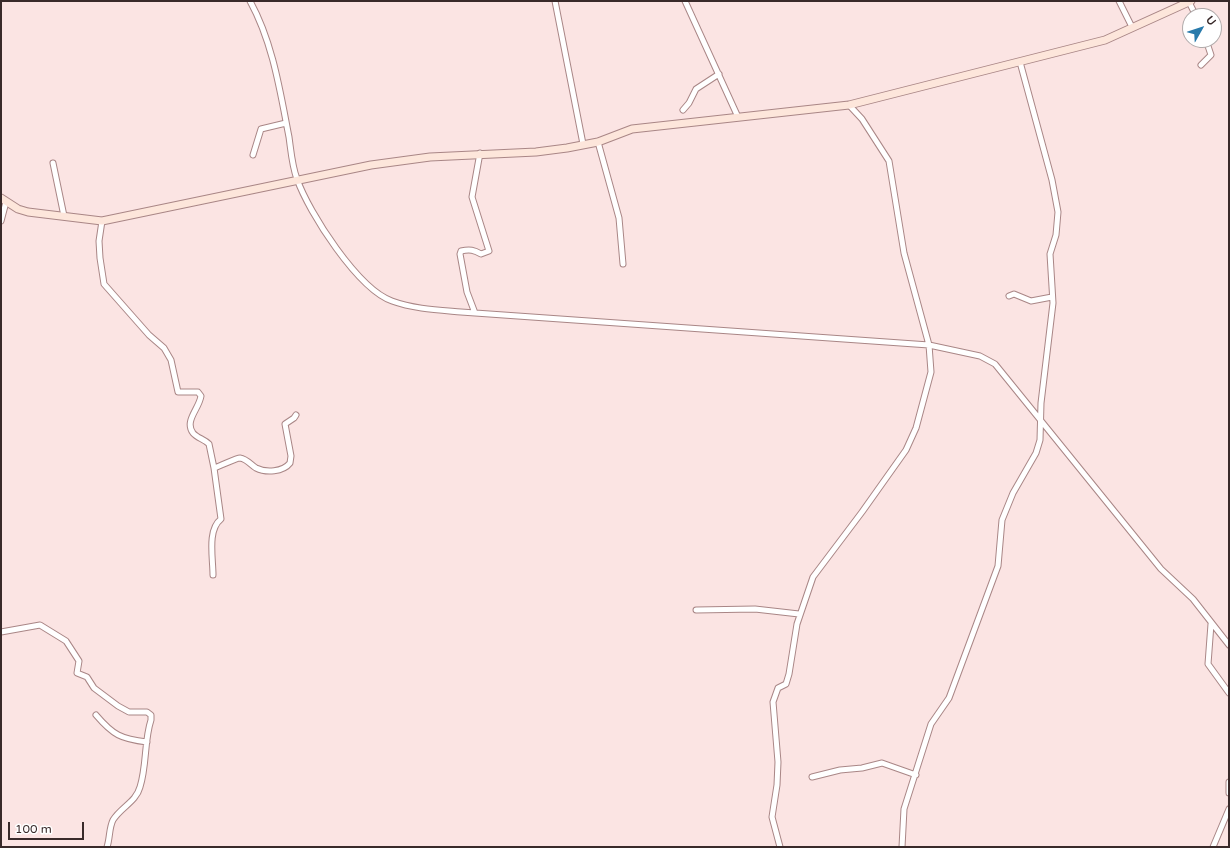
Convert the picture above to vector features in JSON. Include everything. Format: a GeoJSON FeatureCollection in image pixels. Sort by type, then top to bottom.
{"type":"FeatureCollection","features":[{"type":"Feature","properties":{"kind":"street"},"geometry":{"type":"LineString","coordinates":[[250,1],[266,35],[297,179],[312,210],[346,263],[372,291],[391,301],[408,306],[475,313],[929,346],[973,354],[995,364],[1161,569],[1193,599],[1211,624],[1229,645]]}},
{"type":"Feature","properties":{"kind":"street"},"geometry":{"type":"LineString","coordinates":[[555,1],[583,144]]}},
{"type":"Feature","properties":{"kind":"street"},"geometry":{"type":"LineString","coordinates":[[685,1],[738,117]]}},
{"type":"Feature","properties":{"kind":"street"},"geometry":{"type":"LineString","coordinates":[[1120,1],[1132,27]]}},
{"type":"Feature","properties":{"kind":"street"},"geometry":{"type":"LineString","coordinates":[[1,221],[4,200],[28,212],[102,220],[371,164],[480,153],[536,152],[598,142],[632,129],[849,105],[1105,40],[1190,2]]}},
{"type":"Feature","properties":{"kind":"street"},"geometry":{"type":"LineString","coordinates":[[1201,65],[1211,55],[1209,48]]}},
{"type":"Feature","properties":{"kind":"street"},"geometry":{"type":"LineString","coordinates":[[902,847],[904,809],[931,724],[948,698],[998,566],[1002,520],[1013,493],[1036,453],[1040,440],[1052,297],[1050,254],[1056,234],[1058,212],[1028,87],[1020,62]]}},
{"type":"Feature","properties":{"kind":"street"},"geometry":{"type":"LineString","coordinates":[[683,110],[689,103],[696,90],[718,74]]}},
{"type":"Feature","properties":{"kind":"street"},"geometry":{"type":"LineString","coordinates":[[780,847],[772,817],[777,785],[778,762],[773,702],[778,688],[786,684],[789,674],[799,614],[813,578],[906,450],[916,428],[931,372],[929,346],[904,253],[889,161],[862,119],[849,105]]}},
{"type":"Feature","properties":{"kind":"street"},"geometry":{"type":"LineString","coordinates":[[253,155],[261,129],[286,123]]}},
{"type":"Feature","properties":{"kind":"street"},"geometry":{"type":"LineString","coordinates":[[598,142],[619,218],[623,264]]}},
{"type":"Feature","properties":{"kind":"street"},"geometry":{"type":"LineString","coordinates":[[475,313],[467,292],[460,254],[466,250],[473,249],[481,254],[489,251],[472,197],[480,153]]}},
{"type":"Feature","properties":{"kind":"street"},"geometry":{"type":"LineString","coordinates":[[53,163],[64,216]]}},
{"type":"Feature","properties":{"kind":"street"},"geometry":{"type":"LineString","coordinates":[[102,220],[100,258],[104,284],[149,335],[164,348],[170,360],[178,392],[198,392],[201,396],[200,405],[191,418],[190,427],[194,434],[208,444],[214,468],[222,517],[215,524],[213,534],[213,575]]}},
{"type":"Feature","properties":{"kind":"street"},"geometry":{"type":"LineString","coordinates":[[1009,296],[1016,295],[1031,301],[1052,297]]}},
{"type":"Feature","properties":{"kind":"street"},"geometry":{"type":"LineString","coordinates":[[214,468],[225,465],[238,458],[244,459],[256,468],[267,471],[275,471],[285,468],[290,463],[291,456],[285,424],[296,415]]}},
{"type":"Feature","properties":{"kind":"street"},"geometry":{"type":"LineString","coordinates":[[696,610],[755,609],[799,614]]}},
{"type":"Feature","properties":{"kind":"street"},"geometry":{"type":"LineString","coordinates":[[1211,624],[1208,664],[1229,693]]}},
{"type":"Feature","properties":{"kind":"street"},"geometry":{"type":"LineString","coordinates":[[1,632],[40,625],[66,641],[77,656],[78,661],[76,672],[78,675],[87,677],[94,688],[118,706],[129,712],[147,712],[151,715],[140,788],[132,802],[114,820],[111,828],[111,837],[107,847]]}},
{"type":"Feature","properties":{"kind":"street"},"geometry":{"type":"LineString","coordinates":[[96,715],[111,732],[122,738],[147,742]]}},
{"type":"Feature","properties":{"kind":"street"},"geometry":{"type":"LineString","coordinates":[[812,777],[840,770],[862,768],[882,763],[916,775]]}},
{"type":"Feature","properties":{"kind":"street"},"geometry":{"type":"LineString","coordinates":[[1229,782],[1229,793]]}},
{"type":"Feature","properties":{"kind":"street"},"geometry":{"type":"LineString","coordinates":[[1212,847],[1229,809]]}}]}
